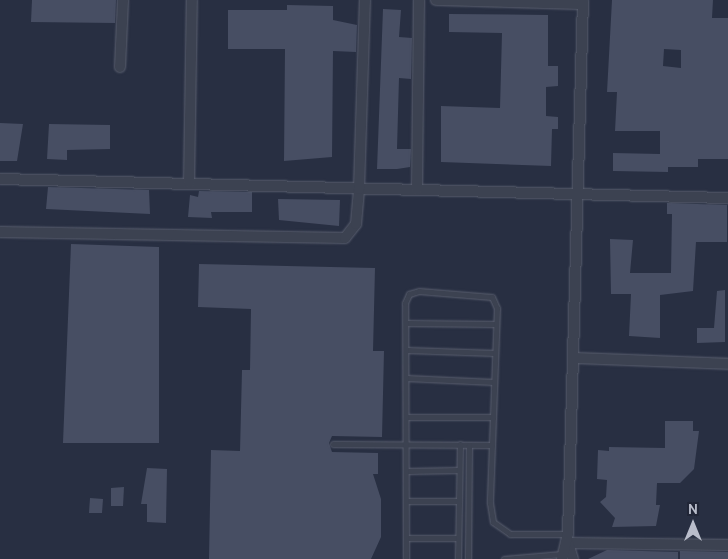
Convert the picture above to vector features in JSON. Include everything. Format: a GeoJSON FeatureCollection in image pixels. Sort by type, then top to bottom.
{"type":"FeatureCollection","features":[{"type":"Feature","properties":{"kind":"street"},"geometry":{"type":"LineString","coordinates":[[120,67],[123,0]]}},
{"type":"Feature","properties":{"kind":"street"},"geometry":{"type":"LineString","coordinates":[[189,182],[192,0]]}},
{"type":"Feature","properties":{"kind":"street"},"geometry":{"type":"LineString","coordinates":[[0,232],[335,241],[352,232],[359,189],[364,0]]}},
{"type":"Feature","properties":{"kind":"street"},"geometry":{"type":"LineString","coordinates":[[416,190],[419,0]]}},
{"type":"Feature","properties":{"kind":"street"},"geometry":{"type":"LineString","coordinates":[[436,0],[583,2],[580,194],[568,538],[573,559]]}},
{"type":"Feature","properties":{"kind":"street"},"geometry":{"type":"LineString","coordinates":[[0,179],[189,182],[359,189],[728,198]]}},
{"type":"Feature","properties":{"kind":"street"},"geometry":{"type":"LineString","coordinates":[[574,358],[728,364]]}},
{"type":"Feature","properties":{"kind":"street"},"geometry":{"type":"LineString","coordinates":[[568,538],[728,545]]}},
{"type":"Feature","properties":{"kind":"street"},"geometry":{"type":"LineString","coordinates":[[562,557],[568,538]]}},
{"type":"Feature","properties":{"kind":"lane"},"geometry":{"type":"LineString","coordinates":[[406,559],[408,443],[405,303],[409,294],[419,291],[492,297],[497,308],[492,445],[493,522],[510,534],[568,538]]}},
{"type":"Feature","properties":{"kind":"lane"},"geometry":{"type":"LineString","coordinates":[[406,323],[496,324]]}},
{"type":"Feature","properties":{"kind":"lane"},"geometry":{"type":"LineString","coordinates":[[407,350],[495,353]]}},
{"type":"Feature","properties":{"kind":"lane"},"geometry":{"type":"LineString","coordinates":[[406,378],[494,382]]}},
{"type":"Feature","properties":{"kind":"lane"},"geometry":{"type":"LineString","coordinates":[[407,417],[493,417]]}},
{"type":"Feature","properties":{"kind":"lane"},"geometry":{"type":"LineString","coordinates":[[333,444],[492,445]]}},
{"type":"Feature","properties":{"kind":"lane"},"geometry":{"type":"LineString","coordinates":[[458,559],[460,444]]}},
{"type":"Feature","properties":{"kind":"lane"},"geometry":{"type":"LineString","coordinates":[[468,559],[469,445]]}},
{"type":"Feature","properties":{"kind":"lane"},"geometry":{"type":"LineString","coordinates":[[408,471],[459,470]]}},
{"type":"Feature","properties":{"kind":"lane"},"geometry":{"type":"LineString","coordinates":[[408,501],[459,501]]}},
{"type":"Feature","properties":{"kind":"lane"},"geometry":{"type":"LineString","coordinates":[[407,538],[458,538]]}},
{"type":"Feature","properties":{"kind":"lane"},"geometry":{"type":"LineString","coordinates":[[504,559],[562,557]]}},
{"type":"Feature","properties":{"kind":"building"},"geometry":{"type":"Polygon","coordinates":[[[32,0],[116,0],[115,23],[31,22],[32,0]]]}},
{"type":"Feature","properties":{"kind":"building"},"geometry":{"type":"Polygon","coordinates":[[[612,0],[713,0],[712,18],[728,18],[728,159],[698,159],[698,167],[668,167],[668,172],[613,171],[613,153],[660,154],[660,131],[615,131],[617,92],[607,92],[612,0]],[[664,49],[663,66],[681,68],[681,50],[664,49]]]}},
{"type":"Feature","properties":{"kind":"building"},"geometry":{"type":"Polygon","coordinates":[[[287,5],[333,6],[333,20],[357,25],[356,52],[333,51],[332,157],[284,161],[285,49],[228,49],[228,10],[287,10],[287,5]]]}},
{"type":"Feature","properties":{"kind":"building"},"geometry":{"type":"Polygon","coordinates":[[[383,9],[401,10],[399,37],[412,38],[411,79],[399,78],[397,149],[411,149],[410,167],[397,169],[377,169],[383,9]]]}},
{"type":"Feature","properties":{"kind":"building"},"geometry":{"type":"Polygon","coordinates":[[[449,14],[548,15],[548,66],[558,66],[558,86],[546,87],[546,116],[558,117],[558,129],[552,129],[551,166],[441,162],[441,106],[500,108],[502,33],[449,32],[449,14]]]}},
{"type":"Feature","properties":{"kind":"building"},"geometry":{"type":"Polygon","coordinates":[[[0,123],[23,124],[17,161],[0,161],[0,123]]]}},
{"type":"Feature","properties":{"kind":"building"},"geometry":{"type":"Polygon","coordinates":[[[49,124],[110,125],[110,149],[67,150],[67,160],[47,159],[49,124]]]}},
{"type":"Feature","properties":{"kind":"building"},"geometry":{"type":"Polygon","coordinates":[[[48,187],[149,190],[150,214],[46,209],[48,187]]]}},
{"type":"Feature","properties":{"kind":"building"},"geometry":{"type":"Polygon","coordinates":[[[199,191],[252,192],[252,212],[211,212],[212,218],[188,217],[190,195],[198,197],[199,191]]]}},
{"type":"Feature","properties":{"kind":"building"},"geometry":{"type":"Polygon","coordinates":[[[278,199],[340,200],[339,226],[279,220],[278,199]]]}},
{"type":"Feature","properties":{"kind":"building"},"geometry":{"type":"Polygon","coordinates":[[[667,203],[727,205],[727,242],[696,242],[693,291],[660,295],[660,338],[629,336],[631,294],[611,294],[610,239],[633,240],[630,273],[671,273],[672,214],[667,214],[667,203]]]}},
{"type":"Feature","properties":{"kind":"building"},"geometry":{"type":"Polygon","coordinates":[[[71,244],[159,247],[159,443],[63,443],[71,244]]]}},
{"type":"Feature","properties":{"kind":"building"},"geometry":{"type":"Polygon","coordinates":[[[199,264],[375,268],[373,351],[384,351],[382,437],[332,436],[329,443],[332,452],[378,453],[378,474],[373,474],[381,499],[381,537],[371,559],[209,559],[211,450],[240,451],[242,370],[250,370],[251,309],[198,307],[199,264]]]}},
{"type":"Feature","properties":{"kind":"building"},"geometry":{"type":"Polygon","coordinates":[[[725,290],[725,342],[697,343],[697,328],[714,328],[717,291],[725,290]]]}},
{"type":"Feature","properties":{"kind":"building"},"geometry":{"type":"Polygon","coordinates":[[[665,421],[693,421],[693,431],[699,431],[694,469],[680,483],[657,483],[656,505],[660,505],[656,526],[612,527],[615,518],[600,502],[606,497],[607,480],[597,479],[598,450],[609,451],[609,447],[665,448],[665,421]]]}},
{"type":"Feature","properties":{"kind":"building"},"geometry":{"type":"Polygon","coordinates":[[[147,468],[167,469],[166,523],[147,522],[147,504],[141,504],[147,468]]]}},
{"type":"Feature","properties":{"kind":"building"},"geometry":{"type":"Polygon","coordinates":[[[124,487],[123,506],[111,506],[111,488],[124,487]]]}},
{"type":"Feature","properties":{"kind":"building"},"geometry":{"type":"Polygon","coordinates":[[[90,498],[103,499],[102,513],[89,513],[90,498]]]}},
{"type":"Feature","properties":{"kind":"building"},"geometry":{"type":"Polygon","coordinates":[[[607,550],[678,552],[678,559],[588,559],[607,550]]]}},
{"type":"Feature","properties":{"kind":"building"},"geometry":{"type":"Polygon","coordinates":[[[680,551],[728,552],[728,559],[680,559],[680,551]]]}}]}
